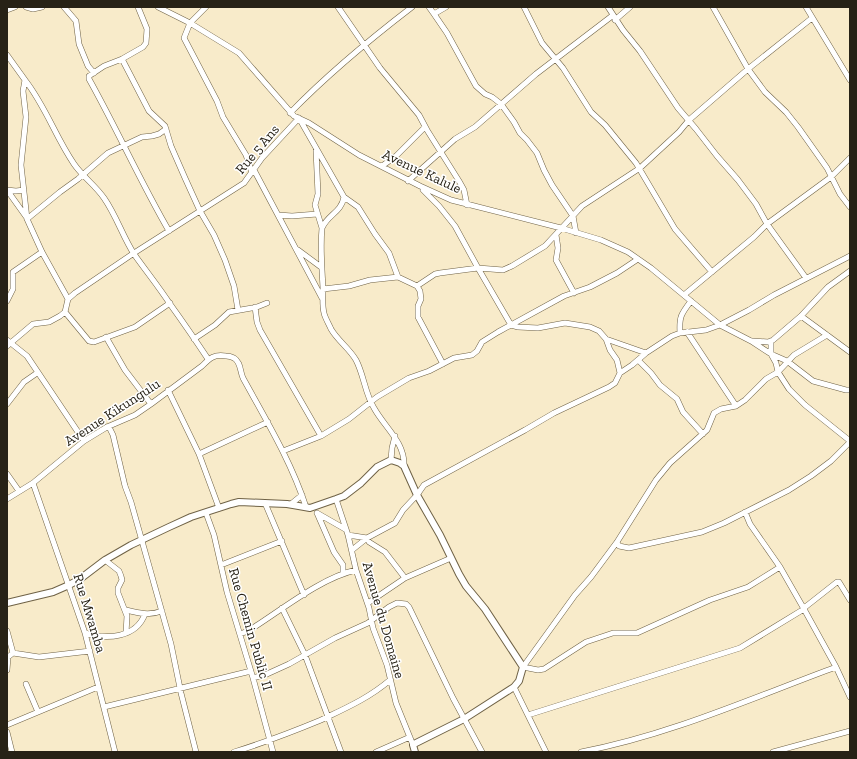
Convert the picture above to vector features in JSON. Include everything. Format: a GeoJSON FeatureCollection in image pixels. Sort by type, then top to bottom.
{"type":"FeatureCollection","features":[{"type":"Feature","properties":{"kind":"street"},"geometry":{"type":"LineString","coordinates":[[7,10],[16,7]]}},
{"type":"Feature","properties":{"kind":"street"},"geometry":{"type":"LineString","coordinates":[[26,7],[33,9],[42,7]]}},
{"type":"Feature","properties":{"kind":"street"},"geometry":{"type":"LineString","coordinates":[[64,7],[78,25],[79,44],[88,66],[94,73]]}},
{"type":"Feature","properties":{"kind":"street"},"geometry":{"type":"LineString","coordinates":[[138,7],[146,24],[146,43],[143,47],[122,59],[104,66],[89,76],[89,79],[110,116],[148,194],[169,231]]}},
{"type":"Feature","properties":{"kind":"street","name":"Avenue Kalule"},"geometry":{"type":"LineString","coordinates":[[158,7],[190,23],[239,53],[290,113],[359,154],[408,181],[438,195],[561,228],[617,246],[638,259],[720,325],[751,341],[771,354],[787,361],[813,380],[850,390]]}},
{"type":"Feature","properties":{"kind":"street"},"geometry":{"type":"LineString","coordinates":[[206,7],[190,23],[184,35],[184,39],[217,101],[223,117],[246,154],[253,171],[279,215],[322,298]]}},
{"type":"Feature","properties":{"kind":"street"},"geometry":{"type":"LineString","coordinates":[[338,7],[391,82],[419,116],[464,190],[467,204]]}},
{"type":"Feature","properties":{"kind":"street","name":"Rue 5 Ans"},"geometry":{"type":"LineString","coordinates":[[290,113],[310,92],[364,44],[412,7]]}},
{"type":"Feature","properties":{"kind":"street"},"geometry":{"type":"LineString","coordinates":[[429,7],[447,33],[476,86],[485,94],[501,104],[520,133],[537,153],[552,185],[573,216],[576,233]]}},
{"type":"Feature","properties":{"kind":"street"},"geometry":{"type":"LineString","coordinates":[[434,14],[446,7]]}},
{"type":"Feature","properties":{"kind":"street"},"geometry":{"type":"LineString","coordinates":[[524,7],[542,43],[555,58],[591,112],[605,125],[640,168],[675,229],[712,272]]}},
{"type":"Feature","properties":{"kind":"street"},"geometry":{"type":"LineString","coordinates":[[608,7],[614,18],[640,51],[671,99],[738,180],[756,204],[767,224],[806,278]]}},
{"type":"Feature","properties":{"kind":"street"},"geometry":{"type":"LineString","coordinates":[[408,181],[440,151],[458,136],[479,124],[555,58],[630,7]]}},
{"type":"Feature","properties":{"kind":"street"},"geometry":{"type":"LineString","coordinates":[[713,7],[748,69],[765,92],[786,112],[798,127],[827,168],[850,207]]}},
{"type":"Feature","properties":{"kind":"street"},"geometry":{"type":"LineString","coordinates":[[806,7],[850,80]]}},
{"type":"Feature","properties":{"kind":"street"},"geometry":{"type":"LineString","coordinates":[[417,286],[435,274],[478,268],[503,270],[545,246],[582,206],[640,168],[679,132],[689,120],[779,43],[812,18]]}},
{"type":"Feature","properties":{"kind":"street"},"geometry":{"type":"LineString","coordinates":[[7,55],[38,98],[64,148],[82,175],[99,191],[106,201],[134,253],[208,359],[219,355],[234,358],[237,361],[241,374],[283,451],[308,507]]}},
{"type":"Feature","properties":{"kind":"street"},"geometry":{"type":"LineString","coordinates":[[122,59],[151,115],[163,123],[166,129],[184,178],[200,211],[214,235],[225,260],[234,286],[238,310]]}},
{"type":"Feature","properties":{"kind":"street"},"geometry":{"type":"LineString","coordinates":[[25,80],[23,91],[26,117],[21,159],[27,219]]}},
{"type":"Feature","properties":{"kind":"street"},"geometry":{"type":"LineString","coordinates":[[299,118],[312,138],[315,148],[318,194],[316,205],[317,214],[322,228],[321,267],[324,314],[334,334],[349,349],[356,361],[361,371],[370,403],[395,436],[403,453],[404,466],[417,495],[466,586],[485,609],[524,667],[538,670],[544,669],[586,642],[613,633],[637,633],[710,600],[748,587],[780,566]]}},
{"type":"Feature","properties":{"kind":"street","name":"Rue 5 Ans"},"geometry":{"type":"LineString","coordinates":[[68,299],[134,253],[244,183],[262,158],[299,118]]}},
{"type":"Feature","properties":{"kind":"street"},"geometry":{"type":"LineString","coordinates":[[382,166],[396,156],[425,127]]}},
{"type":"Feature","properties":{"kind":"street"},"geometry":{"type":"LineString","coordinates":[[27,219],[108,152],[142,137],[159,134],[166,129]]}},
{"type":"Feature","properties":{"kind":"street"},"geometry":{"type":"LineString","coordinates":[[315,148],[332,174],[344,197],[358,207],[389,253],[398,277]]}},
{"type":"Feature","properties":{"kind":"street"},"geometry":{"type":"LineString","coordinates":[[684,295],[754,237],[767,224],[831,176],[850,158]]}},
{"type":"Feature","properties":{"kind":"street"},"geometry":{"type":"LineString","coordinates":[[420,186],[452,220],[511,326]]}},
{"type":"Feature","properties":{"kind":"street"},"geometry":{"type":"LineString","coordinates":[[7,190],[24,190]]}},
{"type":"Feature","properties":{"kind":"street"},"geometry":{"type":"LineString","coordinates":[[7,190],[27,219],[42,252],[68,299],[65,312],[49,322],[33,324],[8,343],[24,353],[84,442]]}},
{"type":"Feature","properties":{"kind":"street"},"geometry":{"type":"LineString","coordinates":[[322,228],[324,223],[342,205],[344,197]]}},
{"type":"Feature","properties":{"kind":"street"},"geometry":{"type":"LineString","coordinates":[[279,215],[292,216],[317,214]]}},
{"type":"Feature","properties":{"kind":"street"},"geometry":{"type":"LineString","coordinates":[[556,235],[558,248],[556,260],[574,293]]}},
{"type":"Feature","properties":{"kind":"street"},"geometry":{"type":"LineString","coordinates":[[295,248],[321,267]]}},
{"type":"Feature","properties":{"kind":"street"},"geometry":{"type":"LineString","coordinates":[[7,301],[13,289],[14,272],[27,261],[42,252]]}},
{"type":"Feature","properties":{"kind":"street"},"geometry":{"type":"LineString","coordinates":[[352,550],[367,538],[395,523],[403,510],[424,485],[526,430],[554,413],[609,387],[614,383],[620,373],[646,353],[672,336],[680,333],[706,330],[720,325],[850,256]]}},
{"type":"Feature","properties":{"kind":"street"},"geometry":{"type":"LineString","coordinates":[[283,451],[321,436],[349,418],[377,397],[409,378],[454,358],[472,355],[477,351],[482,342],[498,332],[538,310],[617,273],[638,259]]}},
{"type":"Feature","properties":{"kind":"street"},"geometry":{"type":"LineString","coordinates":[[751,341],[771,341],[801,316],[828,287],[850,271]]}},
{"type":"Feature","properties":{"kind":"street"},"geometry":{"type":"LineString","coordinates":[[323,289],[349,286],[370,280],[398,277],[417,286],[420,291],[421,299],[418,306],[418,317],[442,364]]}},
{"type":"Feature","properties":{"kind":"street"},"geometry":{"type":"LineString","coordinates":[[680,333],[679,320],[681,314],[691,301]]}},
{"type":"Feature","properties":{"kind":"street"},"geometry":{"type":"LineString","coordinates":[[65,312],[89,341],[94,342],[135,327],[170,303]]}},
{"type":"Feature","properties":{"kind":"street"},"geometry":{"type":"LineString","coordinates":[[194,339],[229,312],[255,307],[266,303]]}},
{"type":"Feature","properties":{"kind":"street"},"geometry":{"type":"LineString","coordinates":[[255,307],[257,322],[260,330],[321,436]]}},
{"type":"Feature","properties":{"kind":"street"},"geometry":{"type":"LineString","coordinates":[[801,316],[850,352]]}},
{"type":"Feature","properties":{"kind":"street"},"geometry":{"type":"LineString","coordinates":[[511,326],[538,328],[565,323],[590,326],[599,331],[606,339],[610,350],[617,360],[620,373]]}},
{"type":"Feature","properties":{"kind":"street"},"geometry":{"type":"LineString","coordinates":[[687,332],[736,406]]}},
{"type":"Feature","properties":{"kind":"street"},"geometry":{"type":"LineString","coordinates":[[415,752],[413,745],[464,719],[514,687],[524,667],[575,595],[591,577],[616,542],[656,480],[670,463],[707,430],[714,413],[721,409],[736,406],[745,400],[766,378],[778,372],[787,361],[827,335]]}},
{"type":"Feature","properties":{"kind":"street"},"geometry":{"type":"LineString","coordinates":[[106,337],[125,370],[151,404]]}},
{"type":"Feature","properties":{"kind":"street"},"geometry":{"type":"LineString","coordinates":[[606,339],[646,353]]}},
{"type":"Feature","properties":{"kind":"street"},"geometry":{"type":"LineString","coordinates":[[616,542],[619,546],[624,548],[634,548],[713,528],[789,490],[831,461],[850,441],[805,405],[789,389],[778,372],[776,363],[771,354],[771,341]]}},
{"type":"Feature","properties":{"kind":"street","name":"Avenue Kikungulu"},"geometry":{"type":"LineString","coordinates":[[7,499],[33,483],[84,442],[107,427],[135,414],[151,404],[202,366],[208,359]]}},
{"type":"Feature","properties":{"kind":"street"},"geometry":{"type":"LineString","coordinates":[[638,360],[660,385],[677,399],[683,412],[703,434]]}},
{"type":"Feature","properties":{"kind":"street"},"geometry":{"type":"LineString","coordinates":[[7,404],[24,382],[38,373]]}},
{"type":"Feature","properties":{"kind":"street"},"geometry":{"type":"LineString","coordinates":[[168,390],[199,454],[219,508]]}},
{"type":"Feature","properties":{"kind":"street"},"geometry":{"type":"LineString","coordinates":[[199,454],[268,422]]}},
{"type":"Feature","properties":{"kind":"street"},"geometry":{"type":"LineString","coordinates":[[107,427],[113,435],[125,486],[131,502],[175,658],[180,689],[196,752]]}},
{"type":"Feature","properties":{"kind":"street"},"geometry":{"type":"LineString","coordinates":[[391,460],[395,436]]}},
{"type":"Feature","properties":{"kind":"street"},"geometry":{"type":"LineString","coordinates":[[308,507],[344,496],[377,467],[391,460],[404,466]]}},
{"type":"Feature","properties":{"kind":"street"},"geometry":{"type":"LineString","coordinates":[[7,474],[19,491]]}},
{"type":"Feature","properties":{"kind":"street","name":"Rue Mwamba"},"geometry":{"type":"LineString","coordinates":[[33,483],[85,633],[115,752]]}},
{"type":"Feature","properties":{"kind":"street"},"geometry":{"type":"LineString","coordinates":[[413,484],[424,485]]}},
{"type":"Feature","properties":{"kind":"street"},"geometry":{"type":"LineString","coordinates":[[290,504],[302,495]]}},
{"type":"Feature","properties":{"kind":"street","name":"Avenue du Domaine"},"geometry":{"type":"LineString","coordinates":[[336,499],[345,530],[348,535],[356,570],[368,603],[373,628],[387,665],[396,703],[413,745]]}},
{"type":"Feature","properties":{"kind":"street"},"geometry":{"type":"LineString","coordinates":[[7,603],[43,595],[69,585],[80,579],[105,560],[142,540],[169,527],[236,503],[290,504],[308,507],[345,530]]}},
{"type":"Feature","properties":{"kind":"street"},"geometry":{"type":"LineString","coordinates":[[265,503],[304,595]]}},
{"type":"Feature","properties":{"kind":"street"},"geometry":{"type":"LineString","coordinates":[[745,512],[750,524],[780,566],[804,608],[836,667],[850,697]]}},
{"type":"Feature","properties":{"kind":"street","name":"Rue Chemin Public II"},"geometry":{"type":"LineString","coordinates":[[206,513],[214,535],[227,592],[251,671],[273,752]]}},
{"type":"Feature","properties":{"kind":"street"},"geometry":{"type":"LineString","coordinates":[[317,513],[334,552],[343,565],[343,574]]}},
{"type":"Feature","properties":{"kind":"street"},"geometry":{"type":"LineString","coordinates":[[348,535],[367,538],[369,542],[385,552],[405,578]]}},
{"type":"Feature","properties":{"kind":"street"},"geometry":{"type":"LineString","coordinates":[[220,565],[282,541]]}},
{"type":"Feature","properties":{"kind":"street"},"geometry":{"type":"LineString","coordinates":[[368,603],[405,578],[451,558]]}},
{"type":"Feature","properties":{"kind":"street"},"geometry":{"type":"LineString","coordinates":[[105,560],[119,571],[121,576],[122,580],[118,588],[118,593],[128,616],[126,633]]}},
{"type":"Feature","properties":{"kind":"street"},"geometry":{"type":"LineString","coordinates":[[240,634],[248,631],[304,595],[343,574],[356,570]]}},
{"type":"Feature","properties":{"kind":"street"},"geometry":{"type":"LineString","coordinates":[[528,715],[740,648],[804,608],[837,582],[839,582],[850,600]]}},
{"type":"Feature","properties":{"kind":"street"},"geometry":{"type":"LineString","coordinates":[[253,678],[267,674],[363,625],[372,620],[389,606],[397,603],[406,604],[482,752]]}},
{"type":"Feature","properties":{"kind":"street"},"geometry":{"type":"LineString","coordinates":[[282,608],[305,655],[341,752]]}},
{"type":"Feature","properties":{"kind":"street"},"geometry":{"type":"LineString","coordinates":[[126,610],[145,614],[162,611]]}},
{"type":"Feature","properties":{"kind":"street"},"geometry":{"type":"LineString","coordinates":[[85,633],[103,637],[126,633],[136,629],[145,614]]}},
{"type":"Feature","properties":{"kind":"street"},"geometry":{"type":"LineString","coordinates":[[7,631],[13,653]]}},
{"type":"Feature","properties":{"kind":"street"},"geometry":{"type":"LineString","coordinates":[[7,670],[8,657],[13,653],[39,656],[90,651]]}},
{"type":"Feature","properties":{"kind":"street"},"geometry":{"type":"LineString","coordinates":[[581,752],[602,748],[691,723],[836,667]]}},
{"type":"Feature","properties":{"kind":"street"},"geometry":{"type":"LineString","coordinates":[[104,707],[251,671]]}},
{"type":"Feature","properties":{"kind":"street"},"geometry":{"type":"LineString","coordinates":[[234,752],[269,741],[328,717],[368,697],[390,680]]}},
{"type":"Feature","properties":{"kind":"street"},"geometry":{"type":"LineString","coordinates":[[26,684],[38,712]]}},
{"type":"Feature","properties":{"kind":"street"},"geometry":{"type":"LineString","coordinates":[[7,725],[98,687]]}},
{"type":"Feature","properties":{"kind":"street"},"geometry":{"type":"LineString","coordinates":[[514,687],[546,752]]}},
{"type":"Feature","properties":{"kind":"street"},"geometry":{"type":"LineString","coordinates":[[7,732],[12,752]]}},
{"type":"Feature","properties":{"kind":"street"},"geometry":{"type":"LineString","coordinates":[[773,752],[850,732]]}},
{"type":"Feature","properties":{"kind":"street"},"geometry":{"type":"LineString","coordinates":[[376,752],[410,737]]}}]}
